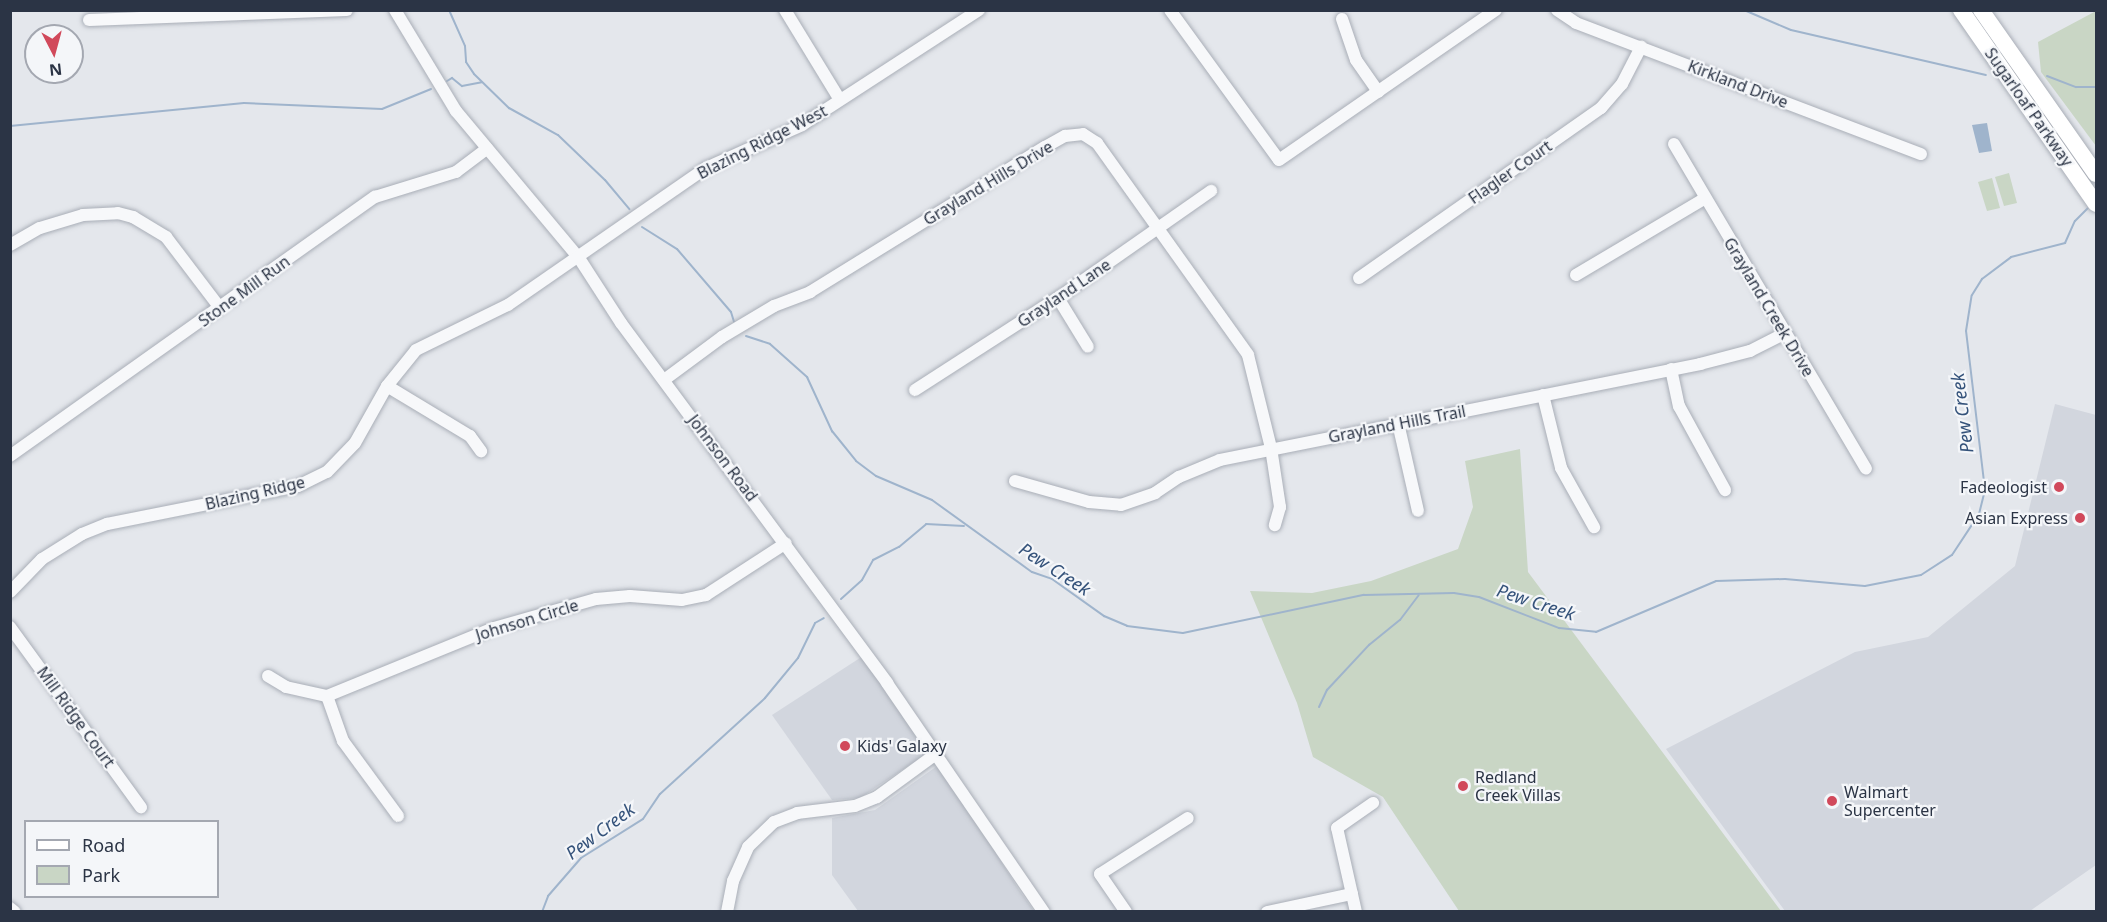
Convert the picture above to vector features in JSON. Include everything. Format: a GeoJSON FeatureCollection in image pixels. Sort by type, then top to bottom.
{"type":"FeatureCollection","features":[{"type":"Feature","properties":{"kind":"main road","name":"Sugarloaf Parkway"},"geometry":{"type":"LineString","coordinates":[[1971,12],[2097,174]]}},
{"type":"Feature","properties":{"kind":"main road","name":"Sugarloaf Parkway"},"geometry":{"type":"LineString","coordinates":[[1971,12],[2097,204]]}},
{"type":"Feature","properties":{"kind":"street"},"geometry":{"type":"LineString","coordinates":[[89,20],[126,16],[347,10]]}},
{"type":"Feature","properties":{"kind":"street","name":"Johnson Road"},"geometry":{"type":"LineString","coordinates":[[394,10],[452,105],[579,258],[664,380],[786,543],[936,754],[1044,912]]}},
{"type":"Feature","properties":{"kind":"street"},"geometry":{"type":"LineString","coordinates":[[784,10],[840,100]]}},
{"type":"Feature","properties":{"kind":"street","name":"Blazing Ridge West"},"geometry":{"type":"LineString","coordinates":[[579,258],[706,168],[802,125],[979,10]]}},
{"type":"Feature","properties":{"kind":"street"},"geometry":{"type":"LineString","coordinates":[[1170,10],[1279,160],[1496,10]]}},
{"type":"Feature","properties":{"kind":"street","name":"Kirkland Drive"},"geometry":{"type":"LineString","coordinates":[[1557,10],[1576,23],[1921,154]]}},
{"type":"Feature","properties":{"kind":"street"},"geometry":{"type":"LineString","coordinates":[[1342,18],[1356,60],[1378,92]]}},
{"type":"Feature","properties":{"kind":"street","name":"Flagler Court"},"geometry":{"type":"LineString","coordinates":[[1359,278],[1601,108],[1622,84],[1641,47]]}},
{"type":"Feature","properties":{"kind":"street","name":"Grayland Hills Drive"},"geometry":{"type":"LineString","coordinates":[[664,380],[722,337],[774,306],[810,292],[1065,136],[1083,134],[1097,143],[1248,355],[1271,448],[1280,507],[1275,525]]}},
{"type":"Feature","properties":{"kind":"street","name":"Grayland Creek Drive"},"geometry":{"type":"LineString","coordinates":[[1674,144],[1704,199],[1866,469]]}},
{"type":"Feature","properties":{"kind":"street","name":"Stone Mill Run"},"geometry":{"type":"LineString","coordinates":[[10,456],[375,197],[456,172],[488,149]]}},
{"type":"Feature","properties":{"kind":"street","name":"Grayland Lane"},"geometry":{"type":"LineString","coordinates":[[915,390],[1058,298],[1211,191]]}},
{"type":"Feature","properties":{"kind":"street"},"geometry":{"type":"LineString","coordinates":[[1576,275],[1704,199]]}},
{"type":"Feature","properties":{"kind":"street"},"geometry":{"type":"LineString","coordinates":[[10,245],[40,228],[83,215],[118,213],[133,217],[166,237],[220,308]]}},
{"type":"Feature","properties":{"kind":"street","name":"Blazing Ridge"},"geometry":{"type":"LineString","coordinates":[[10,592],[42,559],[82,534],[107,524],[298,486],[320,476],[343,459],[387,386],[416,350],[484,319],[579,258]]}},
{"type":"Feature","properties":{"kind":"street"},"geometry":{"type":"LineString","coordinates":[[1058,298],[1088,347]]}},
{"type":"Feature","properties":{"kind":"street","name":"Grayland Hills Trail"},"geometry":{"type":"LineString","coordinates":[[1015,481],[1089,502],[1121,505],[1155,493],[1198,467],[1271,448],[1671,369],[1750,351],[1785,333]]}},
{"type":"Feature","properties":{"kind":"street"},"geometry":{"type":"LineString","coordinates":[[1671,369],[1679,406],[1725,490]]}},
{"type":"Feature","properties":{"kind":"street"},"geometry":{"type":"LineString","coordinates":[[387,386],[462,430],[481,451]]}},
{"type":"Feature","properties":{"kind":"street"},"geometry":{"type":"LineString","coordinates":[[1543,395],[1562,468],[1594,527]]}},
{"type":"Feature","properties":{"kind":"street"},"geometry":{"type":"LineString","coordinates":[[1398,423],[1418,511]]}},
{"type":"Feature","properties":{"kind":"street","name":"Johnson Circle"},"geometry":{"type":"LineString","coordinates":[[327,696],[494,628],[596,600],[630,596],[682,600],[706,595],[786,543]]}},
{"type":"Feature","properties":{"kind":"street","name":"Mill Ridge Court"},"geometry":{"type":"LineString","coordinates":[[10,627],[141,807]]}},
{"type":"Feature","properties":{"kind":"street"},"geometry":{"type":"LineString","coordinates":[[268,676],[286,687],[327,696],[343,741],[398,816]]}},
{"type":"Feature","properties":{"kind":"street"},"geometry":{"type":"LineString","coordinates":[[727,912],[733,880],[748,847],[774,822],[866,801],[936,754]]}},
{"type":"Feature","properties":{"kind":"street"},"geometry":{"type":"LineString","coordinates":[[1356,912],[1337,828],[1373,803]]}},
{"type":"Feature","properties":{"kind":"street"},"geometry":{"type":"LineString","coordinates":[[1126,912],[1100,874],[1188,818]]}},
{"type":"Feature","properties":{"kind":"street"},"geometry":{"type":"LineString","coordinates":[[1267,912],[1352,894]]}},
{"type":"Feature","properties":{"kind":"street"},"geometry":{"type":"LineString","coordinates":[[10,908],[15,912]]}},
{"type":"Feature","properties":{"kind":"shaded area"},"geometry":{"type":"Polygon","coordinates":[[[2055,404],[2096,415],[2096,865],[2030,911],[1785,911],[1666,749],[1855,652],[1928,637],[2015,566],[2055,404]]]}},
{"type":"Feature","properties":{"kind":"shaded area"},"geometry":{"type":"Polygon","coordinates":[[[863,656],[929,752],[860,798],[832,800],[772,715],[863,656]]]}},
{"type":"Feature","properties":{"kind":"shaded area"},"geometry":{"type":"Polygon","coordinates":[[[940,764],[1034,911],[858,911],[832,875],[832,818],[875,810],[940,764]]]}},
{"type":"Feature","properties":{"kind":"green space"},"geometry":{"type":"Polygon","coordinates":[[[2096,11],[2096,146],[2041,72],[2038,42],[2096,11]]]}},
{"type":"Feature","properties":{"kind":"green space"},"geometry":{"type":"Polygon","coordinates":[[[2009,173],[2017,203],[2004,206],[1995,177],[2009,173]]]}},
{"type":"Feature","properties":{"kind":"green space"},"geometry":{"type":"Polygon","coordinates":[[[1992,178],[2000,208],[1987,211],[1978,182],[1992,178]]]}},
{"type":"Feature","properties":{"kind":"green space"},"geometry":{"type":"Polygon","coordinates":[[[1520,449],[1528,572],[1781,911],[1459,911],[1383,797],[1313,757],[1297,703],[1250,591],[1312,593],[1371,581],[1458,549],[1473,507],[1465,461],[1520,449]]]}},
{"type":"Feature","properties":{"kind":"water"},"geometry":{"type":"Polygon","coordinates":[[[1987,123],[1992,151],[1979,153],[1972,125],[1987,123]]]}},
{"type":"Feature","properties":{"kind":"waterway"},"geometry":{"type":"LineString","coordinates":[[449,10],[465,46],[466,62],[474,74],[509,108],[558,135],[605,180],[629,209]]}},
{"type":"Feature","properties":{"kind":"waterway"},"geometry":{"type":"LineString","coordinates":[[1744,10],[1791,30],[1986,75]]}},
{"type":"Feature","properties":{"kind":"waterway"},"geometry":{"type":"LineString","coordinates":[[2047,76],[2076,87],[2096,87]]}},
{"type":"Feature","properties":{"kind":"waterway"},"geometry":{"type":"LineString","coordinates":[[447,81],[452,78],[462,86],[482,82]]}},
{"type":"Feature","properties":{"kind":"waterway"},"geometry":{"type":"LineString","coordinates":[[10,126],[244,103],[382,109],[431,89]]}},
{"type":"Feature","properties":{"kind":"waterway","name":"Pew Creek"},"geometry":{"type":"LineString","coordinates":[[746,336],[770,344],[807,377],[832,431],[856,461],[876,476],[932,500],[1032,572],[1052,579],[1104,616],[1127,626],[1183,633],[1364,595],[1454,593],[1479,597],[1559,628],[1596,632],[1716,581],[1785,579],[1865,586],[1921,575],[1952,555],[1979,514],[1985,490],[1966,331],[1972,295],[1982,279],[2011,257],[2065,243],[2075,221],[2088,208]]}},
{"type":"Feature","properties":{"kind":"waterway"},"geometry":{"type":"LineString","coordinates":[[642,227],[677,249],[731,312],[734,322]]}},
{"type":"Feature","properties":{"kind":"waterway","name":"Pew Creek"},"geometry":{"type":"LineString","coordinates":[[841,599],[862,580],[873,560],[899,547],[926,524],[964,526]]}},
{"type":"Feature","properties":{"kind":"waterway"},"geometry":{"type":"LineString","coordinates":[[1319,707],[1327,690],[1369,645],[1400,620],[1419,595]]}},
{"type":"Feature","properties":{"kind":"waterway","name":"Pew Creek"},"geometry":{"type":"LineString","coordinates":[[542,912],[548,896],[581,858],[643,819],[660,794],[765,698],[798,658],[815,623],[824,618]]}},
{"type":"Feature","properties":{"kind":"place","name":"Fadeologist"},"geometry":{"type":"Point","coordinates":[2059,487]}},
{"type":"Feature","properties":{"kind":"place","name":"Asian Express"},"geometry":{"type":"Point","coordinates":[2080,518]}},
{"type":"Feature","properties":{"kind":"place","name":"Kids' Galaxy"},"geometry":{"type":"Point","coordinates":[845,746]}},
{"type":"Feature","properties":{"kind":"place","name":"Redland Creek Villas"},"geometry":{"type":"Point","coordinates":[1463,786]}},
{"type":"Feature","properties":{"kind":"place","name":"Walmart Supercenter"},"geometry":{"type":"Point","coordinates":[1832,801]}}]}
